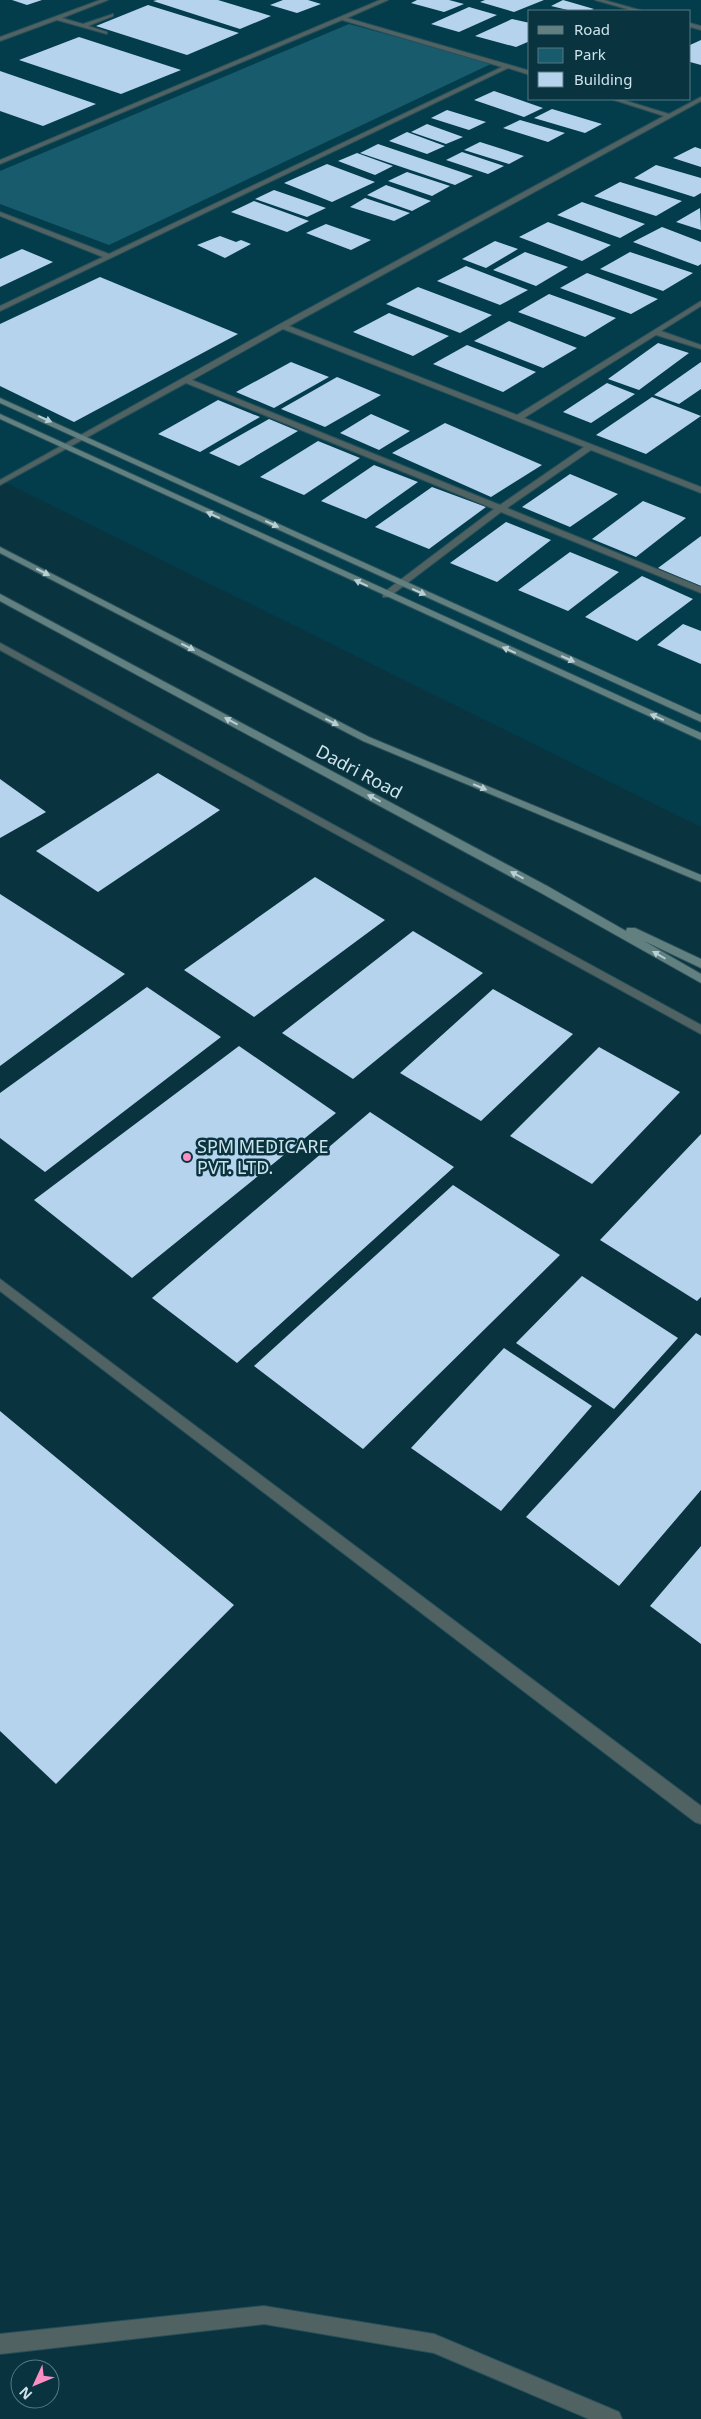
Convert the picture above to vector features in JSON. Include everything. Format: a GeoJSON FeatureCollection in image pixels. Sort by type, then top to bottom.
{"type":"FeatureCollection","features":[{"type":"Feature","properties":{"kind":"street"},"geometry":{"type":"LineString","coordinates":[[0,400],[701,718]]}},
{"type":"Feature","properties":{"kind":"street"},"geometry":{"type":"LineString","coordinates":[[0,416],[386,595],[701,737]]}},
{"type":"Feature","properties":{"kind":"street","name":"Dadri Road"},"geometry":{"type":"LineString","coordinates":[[0,550],[366,739],[685,872],[701,881]]}},
{"type":"Feature","properties":{"kind":"street","name":"Dadri Road"},"geometry":{"type":"LineString","coordinates":[[0,596],[545,890],[701,979]]}},
{"type":"Feature","properties":{"kind":"street"},"geometry":{"type":"LineString","coordinates":[[545,890],[701,964]]}},
{"type":"Feature","properties":{"kind":"lane"},"geometry":{"type":"LineString","coordinates":[[0,40],[105,0]]}},
{"type":"Feature","properties":{"kind":"lane"},"geometry":{"type":"LineString","coordinates":[[0,162],[385,0]]}},
{"type":"Feature","properties":{"kind":"lane"},"geometry":{"type":"LineString","coordinates":[[598,0],[636,10]]}},
{"type":"Feature","properties":{"kind":"lane"},"geometry":{"type":"LineString","coordinates":[[83,26],[111,15]]}},
{"type":"Feature","properties":{"kind":"lane"},"geometry":{"type":"LineString","coordinates":[[57,18],[105,33]]}},
{"type":"Feature","properties":{"kind":"lane"},"geometry":{"type":"LineString","coordinates":[[342,18],[528,72]]}},
{"type":"Feature","properties":{"kind":"lane"},"geometry":{"type":"LineString","coordinates":[[0,309],[107,256],[508,66]]}},
{"type":"Feature","properties":{"kind":"lane"},"geometry":{"type":"LineString","coordinates":[[0,483],[283,326],[701,99]]}},
{"type":"Feature","properties":{"kind":"lane"},"geometry":{"type":"LineString","coordinates":[[617,100],[670,116]]}},
{"type":"Feature","properties":{"kind":"lane"},"geometry":{"type":"LineString","coordinates":[[0,214],[107,256]]}},
{"type":"Feature","properties":{"kind":"lane"},"geometry":{"type":"LineString","coordinates":[[518,418],[701,303]]}},
{"type":"Feature","properties":{"kind":"lane"},"geometry":{"type":"LineString","coordinates":[[283,326],[701,490]]}},
{"type":"Feature","properties":{"kind":"lane"},"geometry":{"type":"LineString","coordinates":[[655,332],[701,347]]}},
{"type":"Feature","properties":{"kind":"lane"},"geometry":{"type":"LineString","coordinates":[[185,380],[701,590]]}},
{"type":"Feature","properties":{"kind":"lane"},"geometry":{"type":"LineString","coordinates":[[386,595],[502,508],[590,447]]}},
{"type":"Feature","properties":{"kind":"lane"},"geometry":{"type":"LineString","coordinates":[[0,646],[701,1030]]}},
{"type":"Feature","properties":{"kind":"lane"},"geometry":{"type":"LineString","coordinates":[[0,1284],[701,1816]]}},
{"type":"Feature","properties":{"kind":"lane"},"geometry":{"type":"LineString","coordinates":[[0,2344],[264,2315],[434,2344],[612,2419]]}},
{"type":"Feature","properties":{"kind":"shaded area"},"geometry":{"type":"Polygon","coordinates":[[[0,0],[701,0],[701,827],[0,480],[0,0]]]}},
{"type":"Feature","properties":{"kind":"green space"},"geometry":{"type":"Polygon","coordinates":[[[349,24],[493,63],[109,245],[0,204],[0,171],[349,24]]]}},
{"type":"Feature","properties":{"kind":"building"},"geometry":{"type":"Polygon","coordinates":[[[12,0],[42,0],[27,5],[12,0]]]}},
{"type":"Feature","properties":{"kind":"building"},"geometry":{"type":"Polygon","coordinates":[[[218,0],[271,16],[240,29],[153,1],[218,0]]]}},
{"type":"Feature","properties":{"kind":"building"},"geometry":{"type":"Polygon","coordinates":[[[283,0],[308,0],[321,4],[297,13],[270,5],[283,0]]]}},
{"type":"Feature","properties":{"kind":"building"},"geometry":{"type":"Polygon","coordinates":[[[417,0],[449,0],[464,4],[444,12],[411,3],[417,0]]]}},
{"type":"Feature","properties":{"kind":"building"},"geometry":{"type":"Polygon","coordinates":[[[485,0],[544,0],[514,12],[480,2],[485,0]]]}},
{"type":"Feature","properties":{"kind":"building"},"geometry":{"type":"Polygon","coordinates":[[[563,0],[594,9],[568,10],[551,6],[563,0]]]}},
{"type":"Feature","properties":{"kind":"building"},"geometry":{"type":"Polygon","coordinates":[[[148,5],[239,33],[187,55],[96,26],[148,5]]]}},
{"type":"Feature","properties":{"kind":"building"},"geometry":{"type":"Polygon","coordinates":[[[469,7],[497,15],[459,32],[431,24],[469,7]]]}},
{"type":"Feature","properties":{"kind":"building"},"geometry":{"type":"Polygon","coordinates":[[[512,19],[528,23],[528,42],[516,47],[475,36],[512,19]]]}},
{"type":"Feature","properties":{"kind":"building"},"geometry":{"type":"Polygon","coordinates":[[[79,37],[181,70],[121,94],[19,60],[79,37]]]}},
{"type":"Feature","properties":{"kind":"building"},"geometry":{"type":"Polygon","coordinates":[[[701,40],[701,65],[691,62],[691,45],[701,40]]]}},
{"type":"Feature","properties":{"kind":"building"},"geometry":{"type":"Polygon","coordinates":[[[0,71],[96,104],[43,126],[0,111],[0,71]]]}},
{"type":"Feature","properties":{"kind":"building"},"geometry":{"type":"Polygon","coordinates":[[[494,91],[543,108],[524,117],[474,100],[494,91]]]}},
{"type":"Feature","properties":{"kind":"building"},"geometry":{"type":"Polygon","coordinates":[[[552,109],[602,124],[585,133],[534,118],[552,109]]]}},
{"type":"Feature","properties":{"kind":"building"},"geometry":{"type":"Polygon","coordinates":[[[447,110],[486,122],[469,130],[431,118],[447,110]]]}},
{"type":"Feature","properties":{"kind":"building"},"geometry":{"type":"Polygon","coordinates":[[[520,120],[565,133],[548,142],[503,128],[520,120]]]}},
{"type":"Feature","properties":{"kind":"building"},"geometry":{"type":"Polygon","coordinates":[[[427,124],[463,137],[446,144],[411,132],[427,124]]]}},
{"type":"Feature","properties":{"kind":"building"},"geometry":{"type":"Polygon","coordinates":[[[407,132],[445,146],[427,154],[389,141],[407,132]]]}},
{"type":"Feature","properties":{"kind":"building"},"geometry":{"type":"Polygon","coordinates":[[[480,142],[524,156],[509,164],[464,150],[480,142]]]}},
{"type":"Feature","properties":{"kind":"building"},"geometry":{"type":"Polygon","coordinates":[[[378,144],[473,176],[455,185],[360,153],[378,144]]]}},
{"type":"Feature","properties":{"kind":"building"},"geometry":{"type":"Polygon","coordinates":[[[695,147],[701,149],[701,167],[673,158],[695,147]]]}},
{"type":"Feature","properties":{"kind":"building"},"geometry":{"type":"Polygon","coordinates":[[[462,152],[504,166],[488,174],[446,160],[462,152]]]}},
{"type":"Feature","properties":{"kind":"building"},"geometry":{"type":"Polygon","coordinates":[[[357,153],[393,166],[375,175],[338,161],[357,153]]]}},
{"type":"Feature","properties":{"kind":"building"},"geometry":{"type":"Polygon","coordinates":[[[327,164],[375,182],[332,202],[284,183],[327,164]]]}},
{"type":"Feature","properties":{"kind":"building"},"geometry":{"type":"Polygon","coordinates":[[[656,165],[701,178],[701,193],[694,197],[634,178],[656,165]]]}},
{"type":"Feature","properties":{"kind":"building"},"geometry":{"type":"Polygon","coordinates":[[[407,172],[450,186],[432,196],[388,181],[407,172]]]}},
{"type":"Feature","properties":{"kind":"building"},"geometry":{"type":"Polygon","coordinates":[[[620,182],[682,201],[656,216],[594,196],[620,182]]]}},
{"type":"Feature","properties":{"kind":"building"},"geometry":{"type":"Polygon","coordinates":[[[386,185],[431,201],[412,211],[367,195],[386,185]]]}},
{"type":"Feature","properties":{"kind":"building"},"geometry":{"type":"Polygon","coordinates":[[[274,190],[326,208],[307,217],[255,199],[274,190]]]}},
{"type":"Feature","properties":{"kind":"building"},"geometry":{"type":"Polygon","coordinates":[[[365,198],[410,213],[394,221],[350,207],[365,198]]]}},
{"type":"Feature","properties":{"kind":"building"},"geometry":{"type":"Polygon","coordinates":[[[254,201],[309,221],[287,232],[231,212],[254,201]]]}},
{"type":"Feature","properties":{"kind":"building"},"geometry":{"type":"Polygon","coordinates":[[[582,202],[645,224],[620,238],[557,215],[582,202]]]}},
{"type":"Feature","properties":{"kind":"building"},"geometry":{"type":"Polygon","coordinates":[[[700,208],[701,230],[676,222],[700,208]]]}},
{"type":"Feature","properties":{"kind":"building"},"geometry":{"type":"Polygon","coordinates":[[[548,222],[611,245],[582,261],[519,237],[548,222]]]}},
{"type":"Feature","properties":{"kind":"building"},"geometry":{"type":"Polygon","coordinates":[[[326,224],[371,240],[351,250],[306,233],[326,224]]]}},
{"type":"Feature","properties":{"kind":"building"},"geometry":{"type":"Polygon","coordinates":[[[662,227],[701,242],[701,264],[698,266],[633,242],[662,227]]]}},
{"type":"Feature","properties":{"kind":"building"},"geometry":{"type":"Polygon","coordinates":[[[220,236],[236,242],[241,240],[251,244],[225,258],[197,245],[220,236]]]}},
{"type":"Feature","properties":{"kind":"building"},"geometry":{"type":"Polygon","coordinates":[[[495,241],[518,249],[486,268],[462,259],[495,241]]]}},
{"type":"Feature","properties":{"kind":"building"},"geometry":{"type":"Polygon","coordinates":[[[22,249],[53,262],[0,287],[0,259],[22,249]]]}},
{"type":"Feature","properties":{"kind":"building"},"geometry":{"type":"Polygon","coordinates":[[[525,252],[568,267],[536,286],[493,270],[525,252]]]}},
{"type":"Feature","properties":{"kind":"building"},"geometry":{"type":"Polygon","coordinates":[[[630,252],[693,273],[663,291],[600,269],[630,252]]]}},
{"type":"Feature","properties":{"kind":"building"},"geometry":{"type":"Polygon","coordinates":[[[466,266],[528,290],[500,305],[437,281],[466,266]]]}},
{"type":"Feature","properties":{"kind":"building"},"geometry":{"type":"Polygon","coordinates":[[[587,273],[658,299],[631,314],[560,288],[587,273]]]}},
{"type":"Feature","properties":{"kind":"building"},"geometry":{"type":"Polygon","coordinates":[[[100,277],[238,334],[74,422],[0,386],[0,324],[100,277]]]}},
{"type":"Feature","properties":{"kind":"building"},"geometry":{"type":"Polygon","coordinates":[[[418,287],[492,315],[460,333],[386,304],[418,287]]]}},
{"type":"Feature","properties":{"kind":"building"},"geometry":{"type":"Polygon","coordinates":[[[549,294],[616,318],[585,337],[518,312],[549,294]]]}},
{"type":"Feature","properties":{"kind":"building"},"geometry":{"type":"Polygon","coordinates":[[[389,313],[449,336],[413,356],[353,332],[389,313]]]}},
{"type":"Feature","properties":{"kind":"building"},"geometry":{"type":"Polygon","coordinates":[[[509,321],[577,348],[543,368],[474,341],[509,321]]]}},
{"type":"Feature","properties":{"kind":"building"},"geometry":{"type":"Polygon","coordinates":[[[658,343],[689,353],[639,390],[608,379],[658,343]]]}},
{"type":"Feature","properties":{"kind":"building"},"geometry":{"type":"Polygon","coordinates":[[[467,345],[536,372],[503,392],[433,364],[467,345]]]}},
{"type":"Feature","properties":{"kind":"building"},"geometry":{"type":"Polygon","coordinates":[[[291,362],[329,377],[274,408],[236,392],[291,362]]]}},
{"type":"Feature","properties":{"kind":"building"},"geometry":{"type":"Polygon","coordinates":[[[701,362],[701,389],[679,404],[654,395],[701,362]]]}},
{"type":"Feature","properties":{"kind":"building"},"geometry":{"type":"Polygon","coordinates":[[[337,377],[381,395],[325,427],[281,409],[337,377]]]}},
{"type":"Feature","properties":{"kind":"building"},"geometry":{"type":"Polygon","coordinates":[[[607,383],[635,394],[591,423],[563,412],[607,383]]]}},
{"type":"Feature","properties":{"kind":"building"},"geometry":{"type":"Polygon","coordinates":[[[652,397],[701,416],[646,454],[596,435],[652,397]]]}},
{"type":"Feature","properties":{"kind":"building"},"geometry":{"type":"Polygon","coordinates":[[[218,400],[260,417],[200,452],[158,434],[218,400]]]}},
{"type":"Feature","properties":{"kind":"building"},"geometry":{"type":"Polygon","coordinates":[[[371,414],[410,431],[379,450],[340,433],[371,414]]]}},
{"type":"Feature","properties":{"kind":"building"},"geometry":{"type":"Polygon","coordinates":[[[269,419],[298,431],[239,466],[209,453],[269,419]]]}},
{"type":"Feature","properties":{"kind":"building"},"geometry":{"type":"Polygon","coordinates":[[[445,423],[542,465],[491,497],[392,453],[445,423]]]}},
{"type":"Feature","properties":{"kind":"building"},"geometry":{"type":"Polygon","coordinates":[[[318,441],[360,458],[304,495],[260,477],[318,441]]]}},
{"type":"Feature","properties":{"kind":"building"},"geometry":{"type":"Polygon","coordinates":[[[374,465],[418,482],[366,519],[321,501],[374,465]]]}},
{"type":"Feature","properties":{"kind":"building"},"geometry":{"type":"Polygon","coordinates":[[[570,474],[618,494],[570,527],[522,507],[570,474]]]}},
{"type":"Feature","properties":{"kind":"building"},"geometry":{"type":"Polygon","coordinates":[[[432,487],[486,507],[429,549],[375,527],[432,487]]]}},
{"type":"Feature","properties":{"kind":"building"},"geometry":{"type":"Polygon","coordinates":[[[643,501],[686,518],[636,557],[592,539],[643,501]]]}},
{"type":"Feature","properties":{"kind":"building"},"geometry":{"type":"Polygon","coordinates":[[[506,522],[551,540],[497,582],[450,563],[506,522]]]}},
{"type":"Feature","properties":{"kind":"building"},"geometry":{"type":"Polygon","coordinates":[[[701,536],[701,586],[658,568],[701,536]]]}},
{"type":"Feature","properties":{"kind":"building"},"geometry":{"type":"Polygon","coordinates":[[[570,552],[619,572],[568,611],[518,590],[570,552]]]}},
{"type":"Feature","properties":{"kind":"building"},"geometry":{"type":"Polygon","coordinates":[[[642,576],[693,599],[637,641],[585,617],[642,576]]]}},
{"type":"Feature","properties":{"kind":"building"},"geometry":{"type":"Polygon","coordinates":[[[683,624],[701,631],[701,664],[657,645],[683,624]]]}},
{"type":"Feature","properties":{"kind":"building"},"geometry":{"type":"Polygon","coordinates":[[[158,773],[220,810],[98,892],[36,851],[158,773]]]}},
{"type":"Feature","properties":{"kind":"building"},"geometry":{"type":"Polygon","coordinates":[[[0,779],[46,812],[0,838],[0,779]]]}},
{"type":"Feature","properties":{"kind":"building"},"geometry":{"type":"Polygon","coordinates":[[[315,877],[385,920],[254,1017],[184,970],[315,877]]]}},
{"type":"Feature","properties":{"kind":"building"},"geometry":{"type":"Polygon","coordinates":[[[0,894],[125,974],[0,1066],[0,894]]]}},
{"type":"Feature","properties":{"kind":"building"},"geometry":{"type":"Polygon","coordinates":[[[413,931],[483,973],[353,1079],[282,1033],[413,931]]]}},
{"type":"Feature","properties":{"kind":"building"},"geometry":{"type":"Polygon","coordinates":[[[147,987],[221,1037],[45,1172],[0,1138],[0,1093],[147,987]]]}},
{"type":"Feature","properties":{"kind":"building"},"geometry":{"type":"Polygon","coordinates":[[[493,989],[573,1034],[481,1121],[400,1073],[493,989]]]}},
{"type":"Feature","properties":{"kind":"building","name":"SPM MEDICARE PVT. LTD."},"geometry":{"type":"Polygon","coordinates":[[[239,1046],[336,1113],[132,1278],[34,1200],[239,1046]]]}},
{"type":"Feature","properties":{"kind":"building"},"geometry":{"type":"Polygon","coordinates":[[[599,1047],[680,1092],[592,1184],[510,1136],[599,1047]]]}},
{"type":"Feature","properties":{"kind":"building"},"geometry":{"type":"Polygon","coordinates":[[[370,1112],[454,1167],[237,1363],[152,1298],[370,1112]]]}},
{"type":"Feature","properties":{"kind":"building"},"geometry":{"type":"Polygon","coordinates":[[[701,1134],[701,1297],[697,1301],[600,1240],[701,1134]]]}},
{"type":"Feature","properties":{"kind":"building"},"geometry":{"type":"Polygon","coordinates":[[[453,1185],[560,1255],[363,1449],[254,1366],[453,1185]]]}},
{"type":"Feature","properties":{"kind":"building"},"geometry":{"type":"Polygon","coordinates":[[[582,1276],[678,1338],[614,1409],[516,1343],[582,1276]]]}},
{"type":"Feature","properties":{"kind":"building"},"geometry":{"type":"Polygon","coordinates":[[[696,1333],[701,1336],[701,1490],[619,1586],[526,1517],[696,1333]]]}},
{"type":"Feature","properties":{"kind":"building"},"geometry":{"type":"Polygon","coordinates":[[[504,1348],[592,1406],[501,1511],[411,1448],[504,1348]]]}},
{"type":"Feature","properties":{"kind":"building"},"geometry":{"type":"Polygon","coordinates":[[[0,1411],[234,1605],[56,1784],[0,1731],[0,1411]]]}},
{"type":"Feature","properties":{"kind":"building"},"geometry":{"type":"Polygon","coordinates":[[[701,1546],[701,1644],[650,1606],[701,1546]]]}},
{"type":"Feature","properties":{"kind":"place","name":"SPM MEDICARE PVT. LTD."},"geometry":{"type":"Point","coordinates":[187,1157]}}]}
